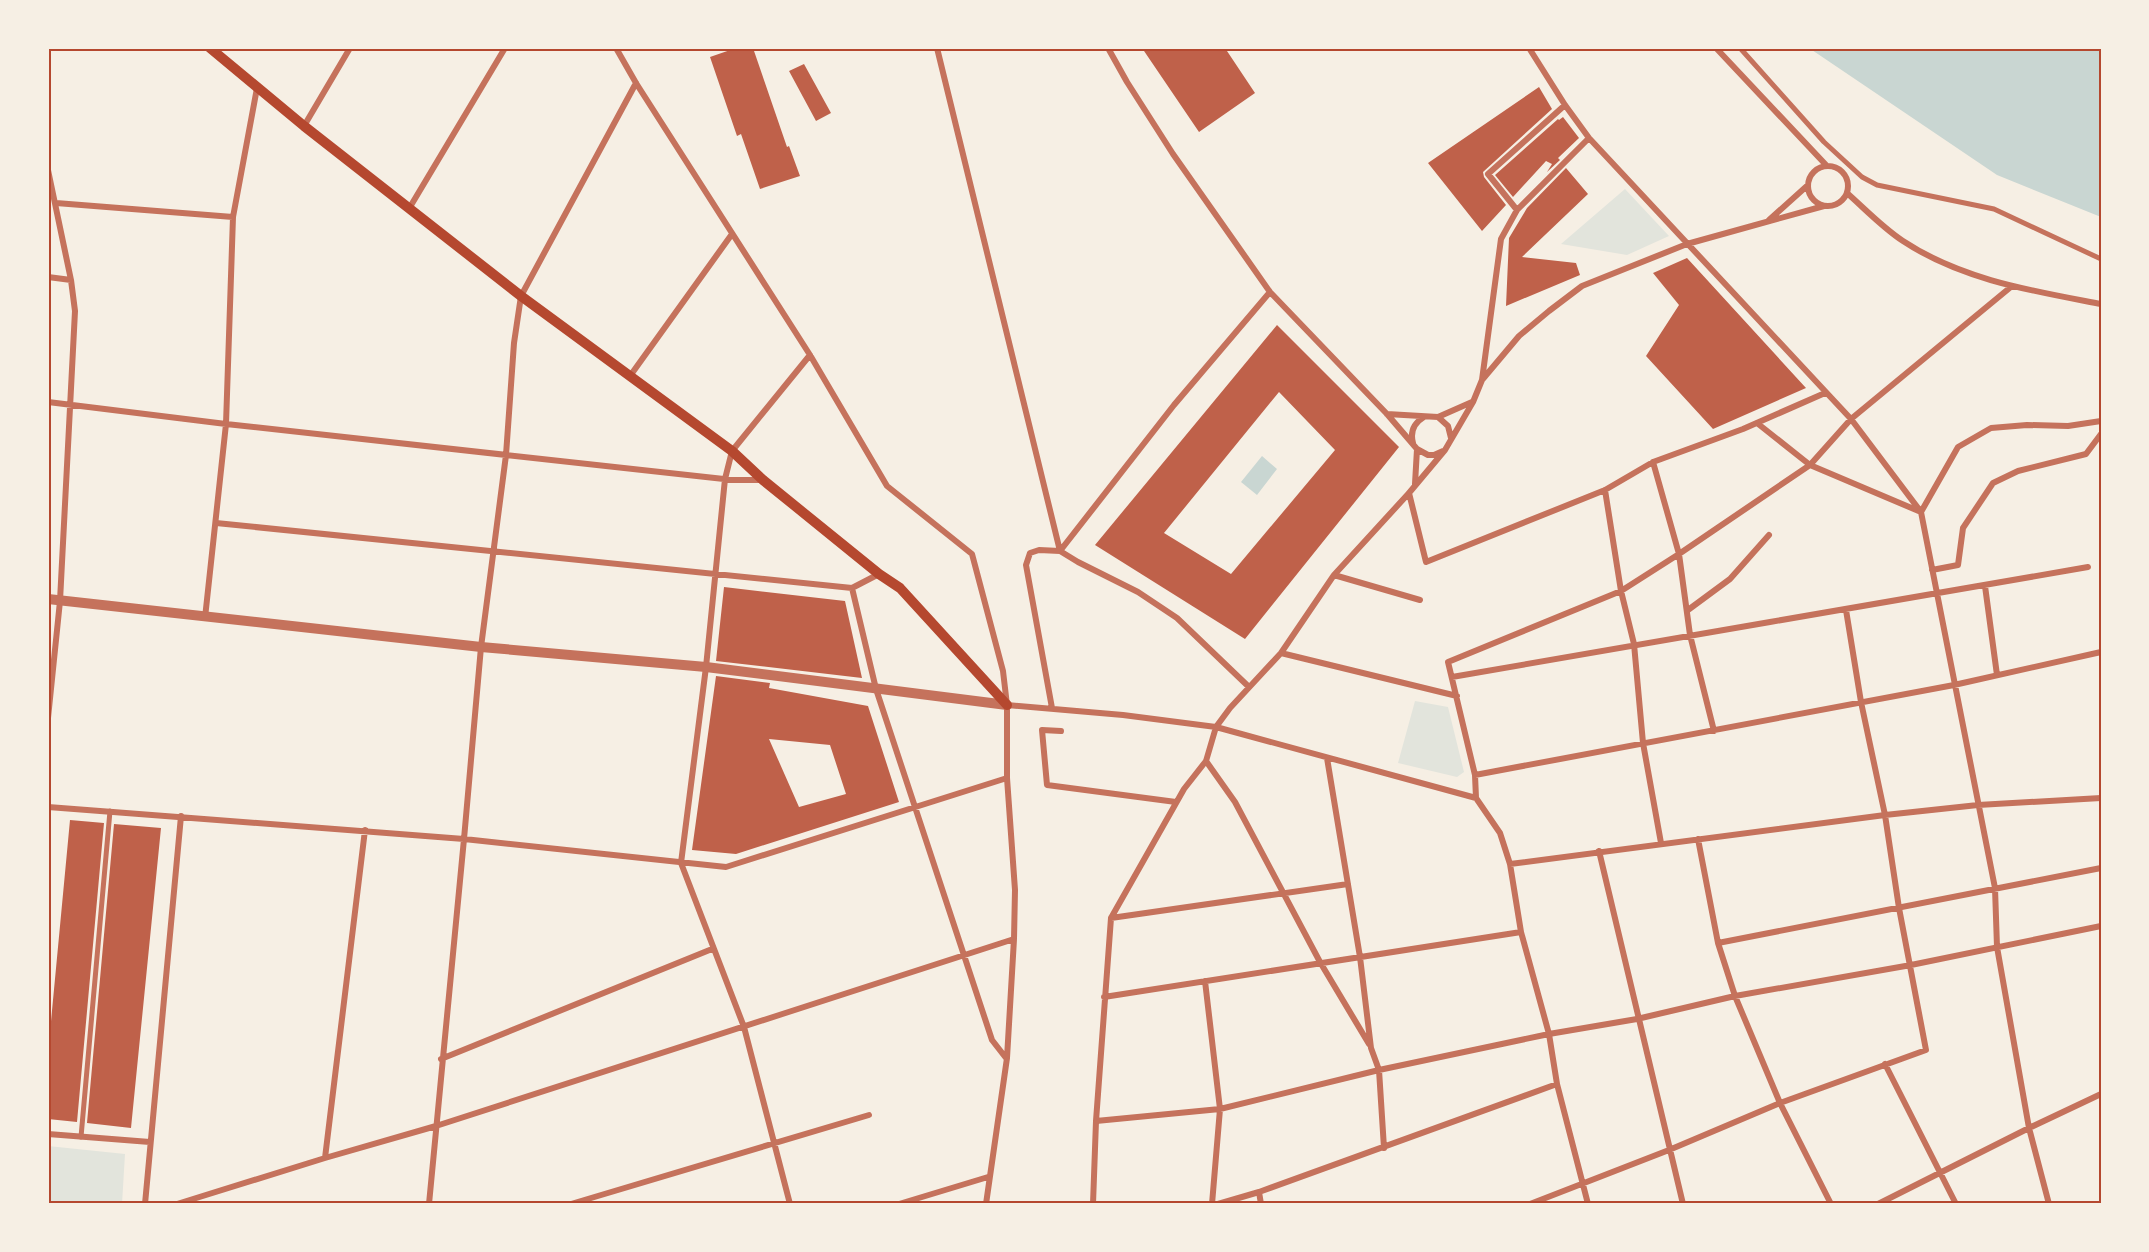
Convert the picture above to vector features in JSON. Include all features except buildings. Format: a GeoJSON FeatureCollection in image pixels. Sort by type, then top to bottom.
{"type":"FeatureCollection","features":[{"type":"Feature","properties":{"kind":"main road"},"geometry":{"type":"LineString","coordinates":[[210,48],[304,126],[521,296],[732,451],[763,480],[879,574],[900,588],[1006,705]]}},
{"type":"Feature","properties":{"kind":"street"},"geometry":{"type":"LineString","coordinates":[[304,126],[350,48]]}},
{"type":"Feature","properties":{"kind":"street"},"geometry":{"type":"LineString","coordinates":[[410,207],[505,48]]}},
{"type":"Feature","properties":{"kind":"street"},"geometry":{"type":"LineString","coordinates":[[616,48],[810,355],[887,486],[972,554],[1003,671],[1007,778],[1015,890],[1007,1058],[988,1177],[986,1204]]}},
{"type":"Feature","properties":{"kind":"street"},"geometry":{"type":"LineString","coordinates":[[937,48],[1060,551]]}},
{"type":"Feature","properties":{"kind":"street"},"geometry":{"type":"LineString","coordinates":[[1108,48],[1173,154],[1270,292],[1415,446],[1428,455],[1445,450]]}},
{"type":"Feature","properties":{"kind":"street"},"geometry":{"type":"LineString","coordinates":[[1528,48],[1589,138],[1851,419],[1921,512],[1995,888],[1997,947],[2029,1128],[2049,1204]]}},
{"type":"Feature","properties":{"kind":"street"},"geometry":{"type":"LineString","coordinates":[[1482,380],[1519,336],[1582,286],[1687,244],[1837,204],[1847,193],[1848,185],[1840,169],[1827,166],[1716,48]]}},
{"type":"Feature","properties":{"kind":"street"},"geometry":{"type":"LineString","coordinates":[[1740,48],[1824,142],[1862,177],[1876,185],[1994,208],[2101,259]]}},
{"type":"Feature","properties":{"kind":"street"},"geometry":{"type":"LineString","coordinates":[[429,1204],[481,647],[506,455],[514,343],[521,296],[636,83]]}},
{"type":"Feature","properties":{"kind":"street"},"geometry":{"type":"LineString","coordinates":[[205,618],[226,424],[233,216],[257,88]]}},
{"type":"Feature","properties":{"kind":"street"},"geometry":{"type":"LineString","coordinates":[[1517,210],[1488,174],[1565,105]]}},
{"type":"Feature","properties":{"kind":"street"},"geometry":{"type":"LineString","coordinates":[[1093,1204],[1096,1121],[1111,918],[1176,802],[1206,761],[1216,727],[1281,653],[1334,575],[1445,450],[1473,402],[1482,380],[1501,239],[1517,210],[1589,138]]}},
{"type":"Feature","properties":{"kind":"street"},"geometry":{"type":"LineString","coordinates":[[1766,222],[1808,185],[1814,172],[1827,166]]}},
{"type":"Feature","properties":{"kind":"street"},"geometry":{"type":"LineString","coordinates":[[48,170],[71,280],[75,311],[60,601],[48,718]]}},
{"type":"Feature","properties":{"kind":"street"},"geometry":{"type":"LineString","coordinates":[[1808,185],[1812,199],[1824,206]]}},
{"type":"Feature","properties":{"kind":"street"},"geometry":{"type":"LineString","coordinates":[[1847,193],[1903,241],[1952,268],[2012,286],[2101,304]]}},
{"type":"Feature","properties":{"kind":"street"},"geometry":{"type":"LineString","coordinates":[[56,203],[233,216]]}},
{"type":"Feature","properties":{"kind":"street"},"geometry":{"type":"LineString","coordinates":[[630,376],[732,234]]}},
{"type":"Feature","properties":{"kind":"street"},"geometry":{"type":"LineString","coordinates":[[48,277],[71,280]]}},
{"type":"Feature","properties":{"kind":"street"},"geometry":{"type":"LineString","coordinates":[[1588,1204],[1557,1084],[1549,1034],[1521,932],[1510,864],[1500,833],[1476,798],[1475,775],[1448,662],[1621,591],[1679,554],[1810,465],[1851,419],[2012,286]]}},
{"type":"Feature","properties":{"kind":"street"},"geometry":{"type":"LineString","coordinates":[[1060,551],[1174,405],[1270,292]]}},
{"type":"Feature","properties":{"kind":"street"},"geometry":{"type":"LineString","coordinates":[[790,1204],[744,1027],[712,949],[681,863],[706,667],[725,479],[732,451],[810,355]]}},
{"type":"Feature","properties":{"kind":"street"},"geometry":{"type":"LineString","coordinates":[[1409,493],[1426,562],[1605,490],[1653,462],[1757,423],[1825,393]]}},
{"type":"Feature","properties":{"kind":"street"},"geometry":{"type":"LineString","coordinates":[[48,402],[725,479],[763,480]]}},
{"type":"Feature","properties":{"kind":"street"},"geometry":{"type":"LineString","coordinates":[[1387,414],[1438,417],[1473,402]]}},
{"type":"Feature","properties":{"kind":"street"},"geometry":{"type":"LineString","coordinates":[[1415,485],[1415,446],[1412,437],[1414,425],[1425,417]]}},
{"type":"Feature","properties":{"kind":"street"},"geometry":{"type":"LineString","coordinates":[[1438,417],[1448,426],[1451,439]]}},
{"type":"Feature","properties":{"kind":"street"},"geometry":{"type":"LineString","coordinates":[[1921,512],[1958,447],[1991,428],[2027,425],[2068,426],[2101,420]]}},
{"type":"Feature","properties":{"kind":"street"},"geometry":{"type":"LineString","coordinates":[[1757,423],[1810,465],[1921,512]]}},
{"type":"Feature","properties":{"kind":"street"},"geometry":{"type":"LineString","coordinates":[[1932,570],[1958,565],[1963,528],[1993,483],[2018,471],[2086,454],[2101,434]]}},
{"type":"Feature","properties":{"kind":"street"},"geometry":{"type":"LineString","coordinates":[[1653,462],[1679,554],[1690,634],[1713,731]]}},
{"type":"Feature","properties":{"kind":"street"},"geometry":{"type":"LineString","coordinates":[[1605,490],[1621,591],[1634,644],[1643,743],[1661,843]]}},
{"type":"Feature","properties":{"kind":"street"},"geometry":{"type":"LineString","coordinates":[[216,523],[852,588],[879,574]]}},
{"type":"Feature","properties":{"kind":"street"},"geometry":{"type":"LineString","coordinates":[[1688,610],[1730,579],[1769,535]]}},
{"type":"Feature","properties":{"kind":"street"},"geometry":{"type":"LineString","coordinates":[[1053,708],[1026,565],[1030,553],[1039,550],[1060,551],[1138,592],[1178,618],[1249,687]]}},
{"type":"Feature","properties":{"kind":"street"},"geometry":{"type":"LineString","coordinates":[[1452,677],[1690,634],[1846,610],[2088,567]]}},
{"type":"Feature","properties":{"kind":"street"},"geometry":{"type":"LineString","coordinates":[[1334,575],[1420,600]]}},
{"type":"Feature","properties":{"kind":"street"},"geometry":{"type":"LineString","coordinates":[[1985,586],[1997,675]]}},
{"type":"Feature","properties":{"kind":"street"},"geometry":{"type":"LineString","coordinates":[[852,588],[876,689],[914,807],[992,1040],[1007,1058]]}},
{"type":"Feature","properties":{"kind":"street"},"geometry":{"type":"LineString","coordinates":[[48,599],[481,647],[706,667],[1006,705],[1053,708],[1216,727],[1476,798]]}},
{"type":"Feature","properties":{"kind":"street"},"geometry":{"type":"LineString","coordinates":[[1530,1204],[1669,1150],[1780,1103],[1926,1050],[1899,908],[1886,815],[1861,702],[1846,610]]}},
{"type":"Feature","properties":{"kind":"street"},"geometry":{"type":"LineString","coordinates":[[1475,775],[1954,685],[2101,652]]}},
{"type":"Feature","properties":{"kind":"street"},"geometry":{"type":"LineString","coordinates":[[1281,653],[1457,696]]}},
{"type":"Feature","properties":{"kind":"street"},"geometry":{"type":"LineString","coordinates":[[1060,731],[1042,730],[1047,785],[1176,802]]}},
{"type":"Feature","properties":{"kind":"street"},"geometry":{"type":"LineString","coordinates":[[1327,758],[1360,957],[1371,1048]]}},
{"type":"Feature","properties":{"kind":"street"},"geometry":{"type":"LineString","coordinates":[[1206,761],[1235,802],[1320,962],[1371,1048],[1380,1070],[1384,1148]]}},
{"type":"Feature","properties":{"kind":"street"},"geometry":{"type":"LineString","coordinates":[[48,807],[365,830],[726,867],[1007,778]]}},
{"type":"Feature","properties":{"kind":"street"},"geometry":{"type":"LineString","coordinates":[[1510,864],[1886,815],[1978,805],[2101,798]]}},
{"type":"Feature","properties":{"kind":"street"},"geometry":{"type":"LineString","coordinates":[[81,1137],[110,811]]}},
{"type":"Feature","properties":{"kind":"street"},"geometry":{"type":"LineString","coordinates":[[145,1204],[181,816]]}},
{"type":"Feature","properties":{"kind":"street"},"geometry":{"type":"LineString","coordinates":[[325,1158],[365,830]]}},
{"type":"Feature","properties":{"kind":"street"},"geometry":{"type":"LineString","coordinates":[[1698,839],[1718,943],[1735,996],[1780,1103],[1830,1204]]}},
{"type":"Feature","properties":{"kind":"street"},"geometry":{"type":"LineString","coordinates":[[1599,851],[1637,1019],[1683,1204]]}},
{"type":"Feature","properties":{"kind":"street"},"geometry":{"type":"LineString","coordinates":[[1718,943],[2101,868]]}},
{"type":"Feature","properties":{"kind":"street"},"geometry":{"type":"LineString","coordinates":[[1111,918],[1284,891],[1348,884]]}},
{"type":"Feature","properties":{"kind":"street"},"geometry":{"type":"LineString","coordinates":[[1096,1121],[1220,1109],[1380,1070],[1549,1034],[1637,1019],[1735,996],[1911,965],[2101,926]]}},
{"type":"Feature","properties":{"kind":"street"},"geometry":{"type":"LineString","coordinates":[[1104,997],[1521,932]]}},
{"type":"Feature","properties":{"kind":"street"},"geometry":{"type":"LineString","coordinates":[[177,1204],[436,1126],[1014,939]]}},
{"type":"Feature","properties":{"kind":"street"},"geometry":{"type":"LineString","coordinates":[[441,1059],[712,949]]}},
{"type":"Feature","properties":{"kind":"street"},"geometry":{"type":"LineString","coordinates":[[1205,981],[1220,1109],[1212,1204]]}},
{"type":"Feature","properties":{"kind":"street"},"geometry":{"type":"LineString","coordinates":[[1885,1064],[1956,1204]]}},
{"type":"Feature","properties":{"kind":"street"},"geometry":{"type":"LineString","coordinates":[[1218,1204],[1384,1148],[1557,1084]]}},
{"type":"Feature","properties":{"kind":"street"},"geometry":{"type":"LineString","coordinates":[[1878,1204],[1942,1174],[2029,1128],[2101,1095]]}},
{"type":"Feature","properties":{"kind":"street"},"geometry":{"type":"LineString","coordinates":[[571,1204],[869,1115]]}},
{"type":"Feature","properties":{"kind":"street"},"geometry":{"type":"LineString","coordinates":[[48,1134],[150,1142]]}},
{"type":"Feature","properties":{"kind":"street"},"geometry":{"type":"LineString","coordinates":[[899,1204],[988,1177]]}},
{"type":"Feature","properties":{"kind":"street"},"geometry":{"type":"LineString","coordinates":[[1259,1192],[1261,1204]]}},
{"type":"Feature","properties":{"kind":"shaded area"},"geometry":{"type":"Polygon","coordinates":[[[1809,48],[2101,48],[2101,217],[1997,175],[1809,48]]]}},
{"type":"Feature","properties":{"kind":"shaded area"},"geometry":{"type":"Polygon","coordinates":[[[1625,189],[1669,236],[1627,255],[1561,244],[1625,189]]]}},
{"type":"Feature","properties":{"kind":"shaded area"},"geometry":{"type":"Polygon","coordinates":[[[1262,456],[1277,469],[1257,495],[1241,482],[1262,456]]]}},
{"type":"Feature","properties":{"kind":"shaded area"},"geometry":{"type":"Polygon","coordinates":[[[1415,701],[1448,707],[1464,772],[1457,777],[1398,763],[1415,701]]]}},
{"type":"Feature","properties":{"kind":"shaded area"},"geometry":{"type":"Polygon","coordinates":[[[48,1146],[125,1154],[122,1204],[48,1204],[48,1146]]]}}]}
